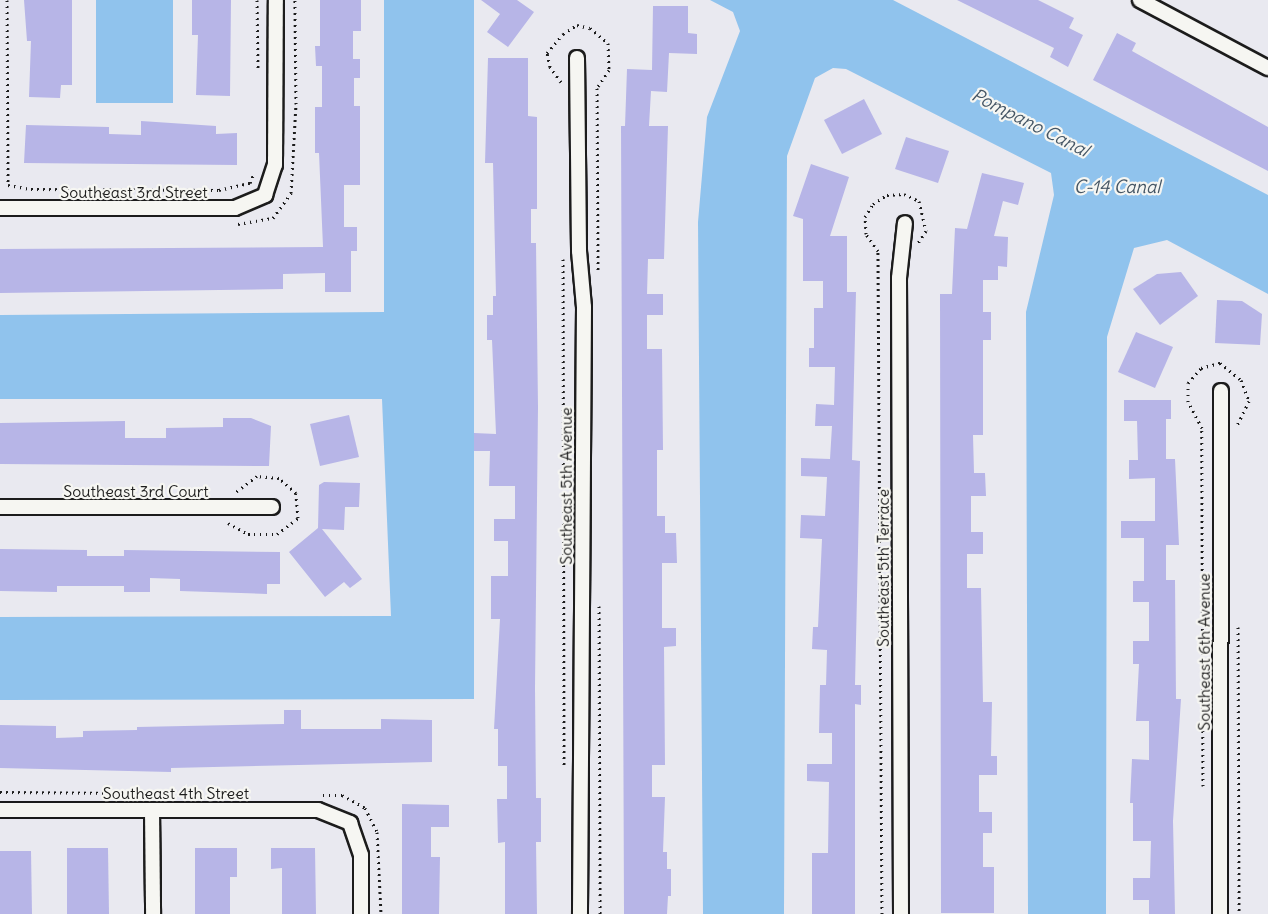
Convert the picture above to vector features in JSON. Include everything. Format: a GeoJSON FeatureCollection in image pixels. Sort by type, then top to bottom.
{"type":"FeatureCollection","features":[{"type":"Feature","properties":{"kind":"street","name":"Southeast 3rd Street"},"geometry":{"type":"LineString","coordinates":[[0,208],[234,208],[265,195],[275,165],[276,0]]}},
{"type":"Feature","properties":{"kind":"street"},"geometry":{"type":"LineString","coordinates":[[1140,0],[1268,68]]}},
{"type":"Feature","properties":{"kind":"street","name":"Southeast 5th Avenue"},"geometry":{"type":"LineString","coordinates":[[577,58],[579,251],[584,307],[580,914]]}},
{"type":"Feature","properties":{"kind":"street","name":"Southeast 5th Terrace"},"geometry":{"type":"LineString","coordinates":[[901,914],[899,278],[905,223]]}},
{"type":"Feature","properties":{"kind":"street","name":"Southeast 6th Avenue"},"geometry":{"type":"LineString","coordinates":[[1220,914],[1221,391]]}},
{"type":"Feature","properties":{"kind":"street","name":"Southeast 3rd Court"},"geometry":{"type":"LineString","coordinates":[[0,507],[272,507]]}},
{"type":"Feature","properties":{"kind":"street","name":"Southeast 4th Street"},"geometry":{"type":"LineString","coordinates":[[0,810],[318,810],[350,823],[361,855],[361,914]]}},
{"type":"Feature","properties":{"kind":"street"},"geometry":{"type":"LineString","coordinates":[[152,810],[153,914]]}},
{"type":"Feature","properties":{"kind":"path"},"geometry":{"type":"LineString","coordinates":[[7,0],[8,184],[30,189],[219,190],[250,183],[257,166]]}},
{"type":"Feature","properties":{"kind":"path"},"geometry":{"type":"LineString","coordinates":[[257,0],[258,72]]}},
{"type":"Feature","properties":{"kind":"path"},"geometry":{"type":"LineString","coordinates":[[236,224],[273,218],[291,193],[296,104],[295,0]]}},
{"type":"Feature","properties":{"kind":"water"},"geometry":{"type":"Polygon","coordinates":[[[96,0],[173,0],[173,103],[96,103],[96,0]]]}},
{"type":"Feature","properties":{"kind":"water"},"geometry":{"type":"Polygon","coordinates":[[[384,0],[474,0],[474,699],[0,700],[0,617],[391,616],[382,399],[0,399],[0,315],[384,312],[384,0]]]}},
{"type":"Feature","properties":{"kind":"water","name":"C-14 Canal"},"geometry":{"type":"Polygon","coordinates":[[[710,0],[893,0],[1268,195],[1268,294],[1167,240],[1134,248],[1107,337],[1106,914],[1028,914],[1026,312],[1054,195],[1051,173],[846,69],[833,68],[815,78],[787,156],[784,914],[703,914],[698,222],[707,117],[740,31],[733,12],[710,0]]]}},
{"type":"Feature","properties":{"kind":"building"},"geometry":{"type":"Polygon","coordinates":[[[24,0],[72,0],[72,85],[61,85],[60,98],[29,97],[31,41],[27,41],[24,0]]]}},
{"type":"Feature","properties":{"kind":"building"},"geometry":{"type":"Polygon","coordinates":[[[192,0],[231,0],[230,96],[196,95],[198,35],[192,35],[192,0]]]}},
{"type":"Feature","properties":{"kind":"building"},"geometry":{"type":"Polygon","coordinates":[[[320,0],[361,0],[361,31],[353,31],[353,59],[360,59],[360,78],[354,78],[354,106],[360,106],[360,185],[344,185],[344,227],[357,227],[357,251],[351,251],[351,292],[325,292],[325,273],[283,274],[283,289],[0,293],[0,249],[323,247],[319,153],[315,153],[315,107],[322,107],[322,66],[316,66],[315,46],[320,46],[320,0]]]}},
{"type":"Feature","properties":{"kind":"building"},"geometry":{"type":"Polygon","coordinates":[[[481,0],[517,0],[534,12],[508,47],[487,32],[500,14],[481,0]]]}},
{"type":"Feature","properties":{"kind":"building"},"geometry":{"type":"Polygon","coordinates":[[[957,0],[1038,0],[1074,18],[1069,28],[1083,35],[1068,67],[1050,57],[1054,48],[957,0]]]}},
{"type":"Feature","properties":{"kind":"building"},"geometry":{"type":"Polygon","coordinates":[[[653,6],[688,6],[688,33],[697,34],[697,54],[669,53],[667,92],[651,91],[649,126],[668,126],[664,259],[648,259],[647,294],[663,294],[663,315],[647,315],[647,349],[662,349],[663,450],[657,450],[657,516],[665,516],[665,533],[676,533],[677,563],[662,563],[662,628],[676,628],[676,646],[664,647],[665,765],[652,765],[652,797],[665,797],[663,852],[667,852],[667,869],[671,869],[671,896],[668,896],[667,914],[624,914],[621,126],[625,126],[627,69],[652,70],[653,6]]]}},
{"type":"Feature","properties":{"kind":"building"},"geometry":{"type":"Polygon","coordinates":[[[1117,33],[1136,43],[1132,51],[1268,127],[1268,171],[1093,80],[1117,33]]]}},
{"type":"Feature","properties":{"kind":"building"},"geometry":{"type":"Polygon","coordinates":[[[488,58],[528,58],[528,116],[537,117],[537,209],[531,209],[531,243],[536,243],[538,407],[535,688],[536,798],[541,798],[541,842],[536,842],[537,914],[505,914],[505,842],[498,843],[497,799],[507,799],[507,766],[498,766],[498,729],[494,729],[500,619],[491,619],[491,576],[508,576],[508,541],[494,541],[494,519],[515,519],[515,486],[489,486],[490,451],[474,451],[474,433],[496,434],[492,340],[487,340],[487,315],[493,315],[493,296],[496,296],[493,163],[485,163],[488,58]]]}},
{"type":"Feature","properties":{"kind":"building"},"geometry":{"type":"Polygon","coordinates":[[[864,99],[882,134],[842,154],[824,120],[864,99]]]}},
{"type":"Feature","properties":{"kind":"building"},"geometry":{"type":"Polygon","coordinates":[[[141,121],[216,126],[216,134],[237,133],[237,165],[24,163],[26,125],[109,127],[109,134],[141,135],[141,121]]]}},
{"type":"Feature","properties":{"kind":"building"},"geometry":{"type":"Polygon","coordinates":[[[906,137],[949,151],[938,183],[895,169],[906,137]]]}},
{"type":"Feature","properties":{"kind":"building"},"geometry":{"type":"Polygon","coordinates":[[[811,164],[849,177],[830,236],[847,236],[847,292],[856,292],[852,460],[860,461],[855,685],[861,685],[861,705],[855,704],[855,914],[812,914],[812,853],[828,853],[829,782],[807,781],[807,764],[832,764],[832,733],[819,733],[820,685],[826,685],[827,650],[812,649],[813,627],[818,627],[822,539],[800,538],[801,515],[825,516],[827,477],[801,476],[801,458],[830,459],[832,426],[815,426],[816,404],[834,405],[835,367],[809,367],[809,348],[814,348],[814,308],[823,308],[823,281],[803,281],[803,219],[793,216],[811,164]]]}},
{"type":"Feature","properties":{"kind":"building"},"geometry":{"type":"Polygon","coordinates":[[[982,173],[1024,183],[1018,205],[1003,201],[994,236],[1008,237],[1007,267],[998,266],[998,280],[983,280],[983,312],[991,312],[991,340],[983,340],[983,435],[973,435],[974,473],[985,473],[986,496],[971,496],[971,532],[983,532],[983,554],[967,554],[967,588],[981,588],[983,702],[992,702],[991,756],[997,756],[997,775],[979,775],[979,812],[992,812],[992,833],[983,833],[983,867],[994,867],[994,913],[941,913],[940,294],[952,294],[955,228],[967,229],[982,173]]]}},
{"type":"Feature","properties":{"kind":"building"},"geometry":{"type":"Polygon","coordinates":[[[1181,272],[1198,296],[1160,325],[1133,289],[1157,274],[1181,272]]]}},
{"type":"Feature","properties":{"kind":"building"},"geometry":{"type":"Polygon","coordinates":[[[1217,300],[1242,301],[1262,314],[1260,345],[1215,343],[1217,300]]]}},
{"type":"Feature","properties":{"kind":"building"},"geometry":{"type":"Polygon","coordinates":[[[1136,332],[1173,347],[1155,388],[1118,372],[1136,332]]]}},
{"type":"Feature","properties":{"kind":"building"},"geometry":{"type":"Polygon","coordinates":[[[1124,400],[1171,400],[1171,419],[1166,419],[1166,459],[1175,459],[1179,545],[1166,545],[1166,580],[1175,580],[1176,699],[1181,699],[1173,821],[1175,914],[1149,914],[1149,900],[1133,900],[1133,878],[1150,878],[1151,841],[1133,841],[1133,803],[1130,803],[1132,759],[1149,760],[1149,721],[1136,721],[1139,664],[1133,664],[1133,641],[1149,641],[1149,602],[1133,602],[1133,581],[1144,581],[1144,538],[1121,538],[1121,521],[1155,521],[1155,478],[1129,479],[1129,460],[1138,460],[1137,421],[1124,421],[1124,400]]]}},
{"type":"Feature","properties":{"kind":"building"},"geometry":{"type":"Polygon","coordinates":[[[349,415],[359,457],[320,466],[310,424],[349,415]]]}},
{"type":"Feature","properties":{"kind":"building"},"geometry":{"type":"Polygon","coordinates":[[[223,418],[251,418],[271,426],[269,466],[0,464],[0,423],[125,421],[125,438],[166,438],[166,428],[223,427],[223,418]]]}},
{"type":"Feature","properties":{"kind":"building"},"geometry":{"type":"Polygon","coordinates":[[[324,482],[360,483],[359,507],[345,507],[344,530],[322,529],[362,579],[350,588],[344,582],[325,597],[289,552],[318,528],[319,485],[324,482]]]}},
{"type":"Feature","properties":{"kind":"building"},"geometry":{"type":"Polygon","coordinates":[[[0,549],[87,550],[87,556],[124,556],[124,550],[280,552],[280,584],[267,584],[267,594],[180,591],[180,579],[150,578],[150,592],[124,592],[124,586],[57,586],[57,592],[0,591],[0,549]]]}},
{"type":"Feature","properties":{"kind":"building"},"geometry":{"type":"Polygon","coordinates":[[[284,710],[301,710],[301,729],[381,729],[381,719],[432,720],[432,762],[171,768],[171,772],[0,768],[0,725],[56,726],[56,738],[83,737],[83,731],[137,730],[137,727],[284,724],[284,710]]]}},
{"type":"Feature","properties":{"kind":"building"},"geometry":{"type":"Polygon","coordinates":[[[402,804],[449,805],[449,827],[431,827],[431,857],[440,857],[439,914],[402,914],[402,804]]]}},
{"type":"Feature","properties":{"kind":"building"},"geometry":{"type":"Polygon","coordinates":[[[67,848],[108,848],[109,914],[67,914],[67,848]]]}},
{"type":"Feature","properties":{"kind":"building"},"geometry":{"type":"Polygon","coordinates":[[[195,848],[237,848],[237,877],[230,877],[230,914],[195,914],[195,848]]]}},
{"type":"Feature","properties":{"kind":"building"},"geometry":{"type":"Polygon","coordinates":[[[271,848],[315,848],[316,914],[282,914],[282,868],[271,869],[271,848]]]}},
{"type":"Feature","properties":{"kind":"building"},"geometry":{"type":"Polygon","coordinates":[[[0,851],[31,851],[32,914],[0,914],[0,851]]]}},
{"type":"Feature","properties":{"kind":"water label","name":"Pompano Canal"},"geometry":{"type":"Point","coordinates":[1030,123]}}]}
